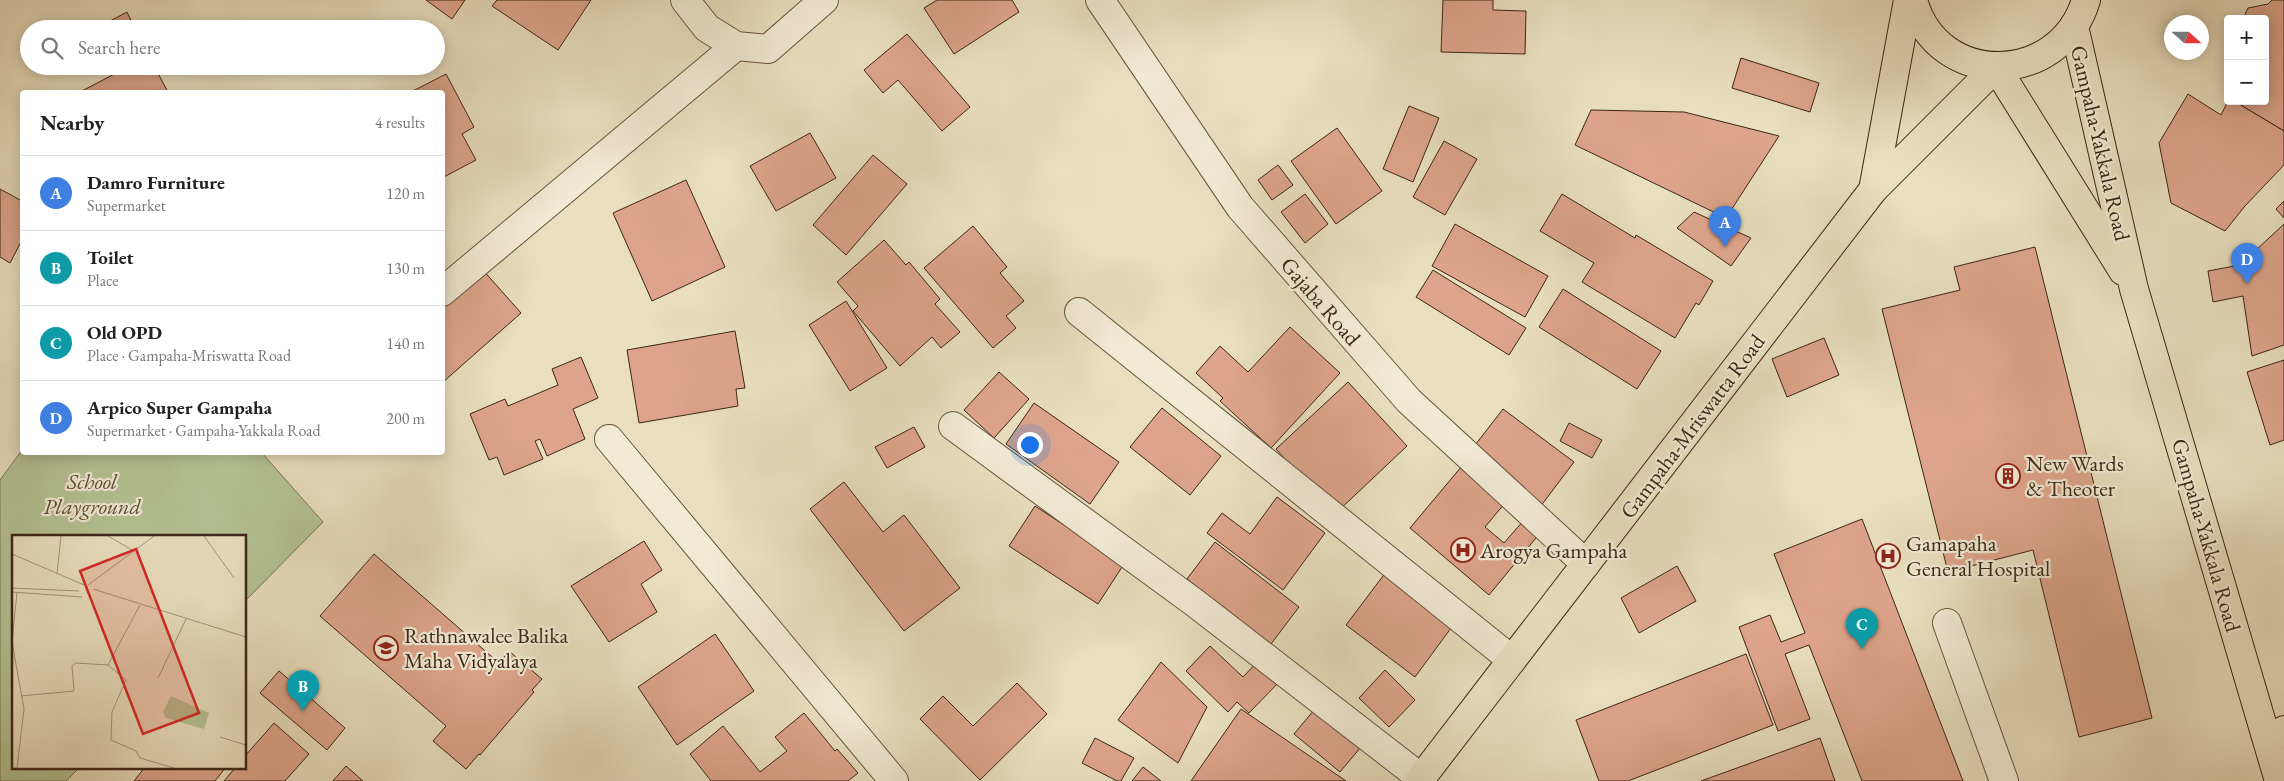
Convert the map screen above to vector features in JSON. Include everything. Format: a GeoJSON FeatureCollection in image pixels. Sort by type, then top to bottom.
{"type":"FeatureCollection","features":[{"type":"Feature","properties":{"kind":"main road","name":"Gampaha-Mriswatta Road"},"geometry":{"type":"LineString","coordinates":[[1873,190],[1908,0]]}},
{"type":"Feature","properties":{"kind":"main road"},"geometry":{"type":"LineString","coordinates":[[1913,0],[1917,14],[1930,35],[1949,52],[1972,63],[1996,67],[2019,65],[2041,57],[2060,44],[2074,26],[2086,0]]}},
{"type":"Feature","properties":{"kind":"main road","name":"Gampaha-Yakkala Road"},"geometry":{"type":"LineString","coordinates":[[2074,26],[2134,290],[2276,736],[2279,781]]}},
{"type":"Feature","properties":{"kind":"main road","name":"Gampaha-Mriswatta Road"},"geometry":{"type":"LineString","coordinates":[[1420,780],[1873,190],[1996,67]]}},
{"type":"Feature","properties":{"kind":"main road","name":"Gampaha-Yakkala Road"},"geometry":{"type":"LineString","coordinates":[[1996,67],[2134,290]]}},
{"type":"Feature","properties":{"kind":"street"},"geometry":{"type":"LineString","coordinates":[[685,0],[707,28],[736,46],[768,49],[824,0]]}},
{"type":"Feature","properties":{"kind":"street","name":"Gajaba Road"},"geometry":{"type":"LineString","coordinates":[[1100,0],[1240,207],[1258,228],[1408,401],[1586,564]]}},
{"type":"Feature","properties":{"kind":"street"},"geometry":{"type":"LineString","coordinates":[[445,289],[736,46]]}},
{"type":"Feature","properties":{"kind":"street"},"geometry":{"type":"LineString","coordinates":[[1079,312],[1512,660]]}},
{"type":"Feature","properties":{"kind":"street"},"geometry":{"type":"LineString","coordinates":[[953,426],[1195,603],[1420,780]]}},
{"type":"Feature","properties":{"kind":"street"},"geometry":{"type":"LineString","coordinates":[[609,439],[894,781]]}},
{"type":"Feature","properties":{"kind":"street"},"geometry":{"type":"LineString","coordinates":[[1947,623],[2004,781]]}},
{"type":"Feature","properties":{"kind":"green space","name":"School Playground"},"geometry":{"type":"Polygon","coordinates":[[[20,453],[20,455],[264,455],[323,522],[246,600],[246,535],[12,535],[12,768],[79,768],[66,781],[0,781],[0,480],[20,453]]]}},
{"type":"Feature","properties":{"kind":"building"},"geometry":{"type":"Polygon","coordinates":[[[426,0],[465,0],[452,19],[426,0]]]}},
{"type":"Feature","properties":{"kind":"building"},"geometry":{"type":"Polygon","coordinates":[[[497,0],[591,0],[558,50],[492,6],[497,0]]]}},
{"type":"Feature","properties":{"kind":"building"},"geometry":{"type":"Polygon","coordinates":[[[937,0],[1012,0],[1019,12],[954,54],[924,8],[937,0]]]}},
{"type":"Feature","properties":{"kind":"building"},"geometry":{"type":"Polygon","coordinates":[[[1443,0],[1493,0],[1493,10],[1526,11],[1525,54],[1441,52],[1443,0]]]}},
{"type":"Feature","properties":{"kind":"building"},"geometry":{"type":"Polygon","coordinates":[[[2272,0],[2284,0],[2284,131],[2241,105],[2269,105],[2269,15],[2245,15],[2248,8],[2268,4],[2272,0]]]}},
{"type":"Feature","properties":{"kind":"building"},"geometry":{"type":"Polygon","coordinates":[[[127,12],[131,20],[112,20],[127,12]]]}},
{"type":"Feature","properties":{"kind":"building"},"geometry":{"type":"Polygon","coordinates":[[[907,34],[970,107],[942,131],[898,80],[883,93],[864,70],[907,34]]]}},
{"type":"Feature","properties":{"kind":"building"},"geometry":{"type":"Polygon","coordinates":[[[1741,58],[1819,83],[1810,112],[1732,88],[1741,58]]]}},
{"type":"Feature","properties":{"kind":"building"},"geometry":{"type":"Polygon","coordinates":[[[112,75],[159,75],[167,90],[84,90],[112,75]]]}},
{"type":"Feature","properties":{"kind":"building"},"geometry":{"type":"Polygon","coordinates":[[[445,75],[474,127],[462,134],[476,160],[445,176],[445,90],[415,90],[445,75]]]}},
{"type":"Feature","properties":{"kind":"building"},"geometry":{"type":"Polygon","coordinates":[[[2188,94],[2221,115],[2226,105],[2241,105],[2284,131],[2284,165],[2245,206],[2225,231],[2171,203],[2159,143],[2188,94]]]}},
{"type":"Feature","properties":{"kind":"building"},"geometry":{"type":"Polygon","coordinates":[[[1409,106],[1439,118],[1413,182],[1383,169],[1409,106]]]}},
{"type":"Feature","properties":{"kind":"building"},"geometry":{"type":"Polygon","coordinates":[[[1591,110],[1684,112],[1779,136],[1726,218],[1575,145],[1591,110]]]}},
{"type":"Feature","properties":{"kind":"building"},"geometry":{"type":"Polygon","coordinates":[[[1337,128],[1382,191],[1336,224],[1291,161],[1337,128]]]}},
{"type":"Feature","properties":{"kind":"building"},"geometry":{"type":"Polygon","coordinates":[[[810,133],[836,178],[776,211],[750,166],[810,133]]]}},
{"type":"Feature","properties":{"kind":"building"},"geometry":{"type":"Polygon","coordinates":[[[1444,141],[1477,159],[1445,215],[1413,197],[1444,141]]]}},
{"type":"Feature","properties":{"kind":"building"},"geometry":{"type":"Polygon","coordinates":[[[873,155],[907,184],[846,255],[813,225],[873,155]]]}},
{"type":"Feature","properties":{"kind":"building"},"geometry":{"type":"Polygon","coordinates":[[[1278,165],[1293,185],[1272,200],[1258,180],[1278,165]]]}},
{"type":"Feature","properties":{"kind":"building"},"geometry":{"type":"Polygon","coordinates":[[[686,180],[725,267],[652,301],[613,213],[686,180]]]}},
{"type":"Feature","properties":{"kind":"building"},"geometry":{"type":"Polygon","coordinates":[[[0,189],[20,200],[20,244],[10,263],[0,257],[0,189]]]}},
{"type":"Feature","properties":{"kind":"building"},"geometry":{"type":"Polygon","coordinates":[[[1305,194],[1328,224],[1305,243],[1281,212],[1305,194]]]}},
{"type":"Feature","properties":{"kind":"building"},"geometry":{"type":"Polygon","coordinates":[[[1562,194],[1635,238],[1636,235],[1713,281],[1699,305],[1696,303],[1675,338],[1582,282],[1594,263],[1540,231],[1562,194]]]}},
{"type":"Feature","properties":{"kind":"building"},"geometry":{"type":"Polygon","coordinates":[[[2284,201],[2284,218],[2276,209],[2284,201]]]}},
{"type":"Feature","properties":{"kind":"building"},"geometry":{"type":"Polygon","coordinates":[[[1694,212],[1751,238],[1731,266],[1677,228],[1694,212]]]}},
{"type":"Feature","properties":{"kind":"building"},"geometry":{"type":"Polygon","coordinates":[[[1455,224],[1548,276],[1525,317],[1432,266],[1455,224]]]}},
{"type":"Feature","properties":{"kind":"building"},"geometry":{"type":"Polygon","coordinates":[[[2284,224],[2284,345],[2252,356],[2243,296],[2213,302],[2208,271],[2240,265],[2284,224]]]}},
{"type":"Feature","properties":{"kind":"building"},"geometry":{"type":"Polygon","coordinates":[[[973,226],[1007,267],[1000,273],[1024,301],[1006,316],[1016,328],[993,348],[924,268],[973,226]]]}},
{"type":"Feature","properties":{"kind":"building"},"geometry":{"type":"Polygon","coordinates":[[[884,240],[906,265],[909,262],[940,299],[935,304],[960,332],[941,348],[932,337],[900,366],[853,311],[858,306],[837,282],[884,240]]]}},
{"type":"Feature","properties":{"kind":"building","name":"New Wards & Theoter"},"geometry":{"type":"Polygon","coordinates":[[[2035,247],[2152,718],[2079,737],[2033,550],[1948,572],[1882,309],[1960,290],[1954,267],[2035,247]]]}},
{"type":"Feature","properties":{"kind":"building"},"geometry":{"type":"Polygon","coordinates":[[[482,269],[521,313],[445,380],[445,301],[482,269]]]}},
{"type":"Feature","properties":{"kind":"building"},"geometry":{"type":"Polygon","coordinates":[[[1433,270],[1526,328],[1509,355],[1416,297],[1433,270]]]}},
{"type":"Feature","properties":{"kind":"building"},"geometry":{"type":"Polygon","coordinates":[[[1563,289],[1661,351],[1637,389],[1539,327],[1563,289]]]}},
{"type":"Feature","properties":{"kind":"building"},"geometry":{"type":"Polygon","coordinates":[[[846,301],[887,368],[850,391],[809,325],[846,301]]]}},
{"type":"Feature","properties":{"kind":"building"},"geometry":{"type":"Polygon","coordinates":[[[1290,327],[1340,373],[1271,448],[1220,401],[1223,398],[1196,373],[1220,346],[1248,372],[1290,327]]]}},
{"type":"Feature","properties":{"kind":"building"},"geometry":{"type":"Polygon","coordinates":[[[735,331],[745,388],[736,389],[738,406],[639,423],[627,350],[735,331]]]}},
{"type":"Feature","properties":{"kind":"building"},"geometry":{"type":"Polygon","coordinates":[[[1824,338],[1839,375],[1787,397],[1772,359],[1824,338]]]}},
{"type":"Feature","properties":{"kind":"building"},"geometry":{"type":"Polygon","coordinates":[[[581,357],[598,398],[573,409],[585,439],[547,456],[540,439],[535,441],[543,459],[504,475],[497,457],[489,460],[470,414],[505,399],[508,406],[558,385],[552,369],[581,357]]]}},
{"type":"Feature","properties":{"kind":"building"},"geometry":{"type":"Polygon","coordinates":[[[2284,360],[2284,440],[2270,445],[2247,372],[2284,360]]]}},
{"type":"Feature","properties":{"kind":"building"},"geometry":{"type":"Polygon","coordinates":[[[999,372],[1029,399],[994,438],[964,410],[999,372]]]}},
{"type":"Feature","properties":{"kind":"building"},"geometry":{"type":"Polygon","coordinates":[[[1348,382],[1407,446],[1335,514],[1276,449],[1348,382]]]}},
{"type":"Feature","properties":{"kind":"building"},"geometry":{"type":"Polygon","coordinates":[[[1034,403],[1119,462],[1090,504],[1006,444],[1034,403]]]}},
{"type":"Feature","properties":{"kind":"building"},"geometry":{"type":"Polygon","coordinates":[[[1162,408],[1221,456],[1190,495],[1130,447],[1162,408]]]}},
{"type":"Feature","properties":{"kind":"building"},"geometry":{"type":"Polygon","coordinates":[[[1503,409],[1574,462],[1540,507],[1469,453],[1503,409]]]}},
{"type":"Feature","properties":{"kind":"building"},"geometry":{"type":"Polygon","coordinates":[[[1569,423],[1602,440],[1592,458],[1560,441],[1569,423]]]}},
{"type":"Feature","properties":{"kind":"building"},"geometry":{"type":"Polygon","coordinates":[[[914,427],[925,447],[887,468],[875,447],[914,427]]]}},
{"type":"Feature","properties":{"kind":"building"},"geometry":{"type":"Polygon","coordinates":[[[1462,466],[1505,503],[1485,527],[1504,543],[1524,520],[1540,533],[1489,595],[1410,528],[1462,466]]]}},
{"type":"Feature","properties":{"kind":"building"},"geometry":{"type":"Polygon","coordinates":[[[844,482],[883,532],[904,515],[960,588],[904,631],[810,509],[844,482]]]}},
{"type":"Feature","properties":{"kind":"building"},"geometry":{"type":"Polygon","coordinates":[[[1277,497],[1325,533],[1283,590],[1207,533],[1222,513],[1250,534],[1277,497]]]}},
{"type":"Feature","properties":{"kind":"building"},"geometry":{"type":"Polygon","coordinates":[[[1035,506],[1124,564],[1098,604],[1009,546],[1035,506]]]}},
{"type":"Feature","properties":{"kind":"building"},"geometry":{"type":"Polygon","coordinates":[[[1862,519],[1963,781],[1862,781],[1809,645],[1785,654],[1810,719],[1778,731],[1739,627],[1770,615],[1781,642],[1805,633],[1774,554],[1862,519]]]}},
{"type":"Feature","properties":{"kind":"building"},"geometry":{"type":"Polygon","coordinates":[[[644,541],[662,570],[641,584],[657,612],[609,642],[571,586],[644,541]]]}},
{"type":"Feature","properties":{"kind":"building"},"geometry":{"type":"Polygon","coordinates":[[[1215,542],[1299,607],[1271,644],[1187,579],[1215,542]]]}},
{"type":"Feature","properties":{"kind":"building"},"geometry":{"type":"Polygon","coordinates":[[[374,554],[499,663],[509,651],[542,679],[532,690],[534,692],[466,769],[433,741],[446,726],[320,616],[374,554]]]}},
{"type":"Feature","properties":{"kind":"building"},"geometry":{"type":"Polygon","coordinates":[[[1677,566],[1696,601],[1639,633],[1621,598],[1677,566]]]}},
{"type":"Feature","properties":{"kind":"building"},"geometry":{"type":"Polygon","coordinates":[[[1386,572],[1454,624],[1415,677],[1346,625],[1386,572]]]}},
{"type":"Feature","properties":{"kind":"building"},"geometry":{"type":"Polygon","coordinates":[[[715,634],[754,691],[677,745],[638,687],[715,634]]]}},
{"type":"Feature","properties":{"kind":"building"},"geometry":{"type":"Polygon","coordinates":[[[1210,646],[1243,677],[1260,659],[1281,680],[1249,713],[1237,702],[1228,712],[1186,671],[1210,646]]]}},
{"type":"Feature","properties":{"kind":"building"},"geometry":{"type":"Polygon","coordinates":[[[1746,654],[1773,725],[1628,781],[1599,781],[1576,720],[1746,654]]]}},
{"type":"Feature","properties":{"kind":"building"},"geometry":{"type":"Polygon","coordinates":[[[1161,662],[1207,707],[1178,763],[1118,720],[1161,662]]]}},
{"type":"Feature","properties":{"kind":"building"},"geometry":{"type":"Polygon","coordinates":[[[1385,670],[1415,700],[1389,727],[1359,698],[1385,670]]]}},
{"type":"Feature","properties":{"kind":"building"},"geometry":{"type":"Polygon","coordinates":[[[279,671],[345,728],[327,750],[260,693],[279,671]]]}},
{"type":"Feature","properties":{"kind":"building"},"geometry":{"type":"Polygon","coordinates":[[[1017,683],[1047,714],[980,780],[920,719],[943,696],[973,726],[1017,683]]]}},
{"type":"Feature","properties":{"kind":"building"},"geometry":{"type":"Polygon","coordinates":[[[1320,703],[1366,741],[1340,772],[1294,734],[1320,703]]]}},
{"type":"Feature","properties":{"kind":"building"},"geometry":{"type":"Polygon","coordinates":[[[1241,709],[1346,781],[1191,781],[1241,709]]]}},
{"type":"Feature","properties":{"kind":"building"},"geometry":{"type":"Polygon","coordinates":[[[804,713],[835,751],[837,749],[858,773],[848,781],[711,781],[690,754],[723,726],[760,772],[787,751],[775,737],[804,713]]]}},
{"type":"Feature","properties":{"kind":"building"},"geometry":{"type":"Polygon","coordinates":[[[274,723],[309,754],[285,781],[224,781],[235,768],[246,768],[246,755],[274,723]]]}},
{"type":"Feature","properties":{"kind":"building"},"geometry":{"type":"Polygon","coordinates":[[[1095,738],[1134,758],[1121,781],[1117,781],[1082,763],[1095,738]]]}},
{"type":"Feature","properties":{"kind":"building"},"geometry":{"type":"Polygon","coordinates":[[[1820,738],[1835,781],[1701,781],[1820,738]]]}},
{"type":"Feature","properties":{"kind":"building"},"geometry":{"type":"Polygon","coordinates":[[[346,766],[363,781],[333,781],[346,766]]]}},
{"type":"Feature","properties":{"kind":"building"},"geometry":{"type":"Polygon","coordinates":[[[1143,767],[1161,781],[1132,781],[1143,767]]]}},
{"type":"Feature","properties":{"kind":"building"},"geometry":{"type":"Polygon","coordinates":[[[144,768],[225,768],[215,781],[134,781],[144,768]]]}},
{"type":"Feature","properties":{"kind":"place","name":"Damro Furniture"},"geometry":{"type":"Point","coordinates":[1725,247]}},
{"type":"Feature","properties":{"kind":"place","name":"Arpico Super Gampaha"},"geometry":{"type":"Point","coordinates":[2247,284]}},
{"type":"Feature","properties":{"kind":"place","name":"New Wards & Theoter"},"geometry":{"type":"Point","coordinates":[2008,476]}},
{"type":"Feature","properties":{"kind":"place","name":"Arogya Gampaha"},"geometry":{"type":"Point","coordinates":[1463,550]}},
{"type":"Feature","properties":{"kind":"place","name":"Gamapaha General Hospital"},"geometry":{"type":"Point","coordinates":[1888,556]}},
{"type":"Feature","properties":{"kind":"place","name":"Rathnawalee Balika Maha Vidyalaya"},"geometry":{"type":"Point","coordinates":[386,648]}},
{"type":"Feature","properties":{"kind":"place","name":"Old OPD"},"geometry":{"type":"Point","coordinates":[1862,649]}},
{"type":"Feature","properties":{"kind":"place","name":"Toilet"},"geometry":{"type":"Point","coordinates":[303,711]}}]}
